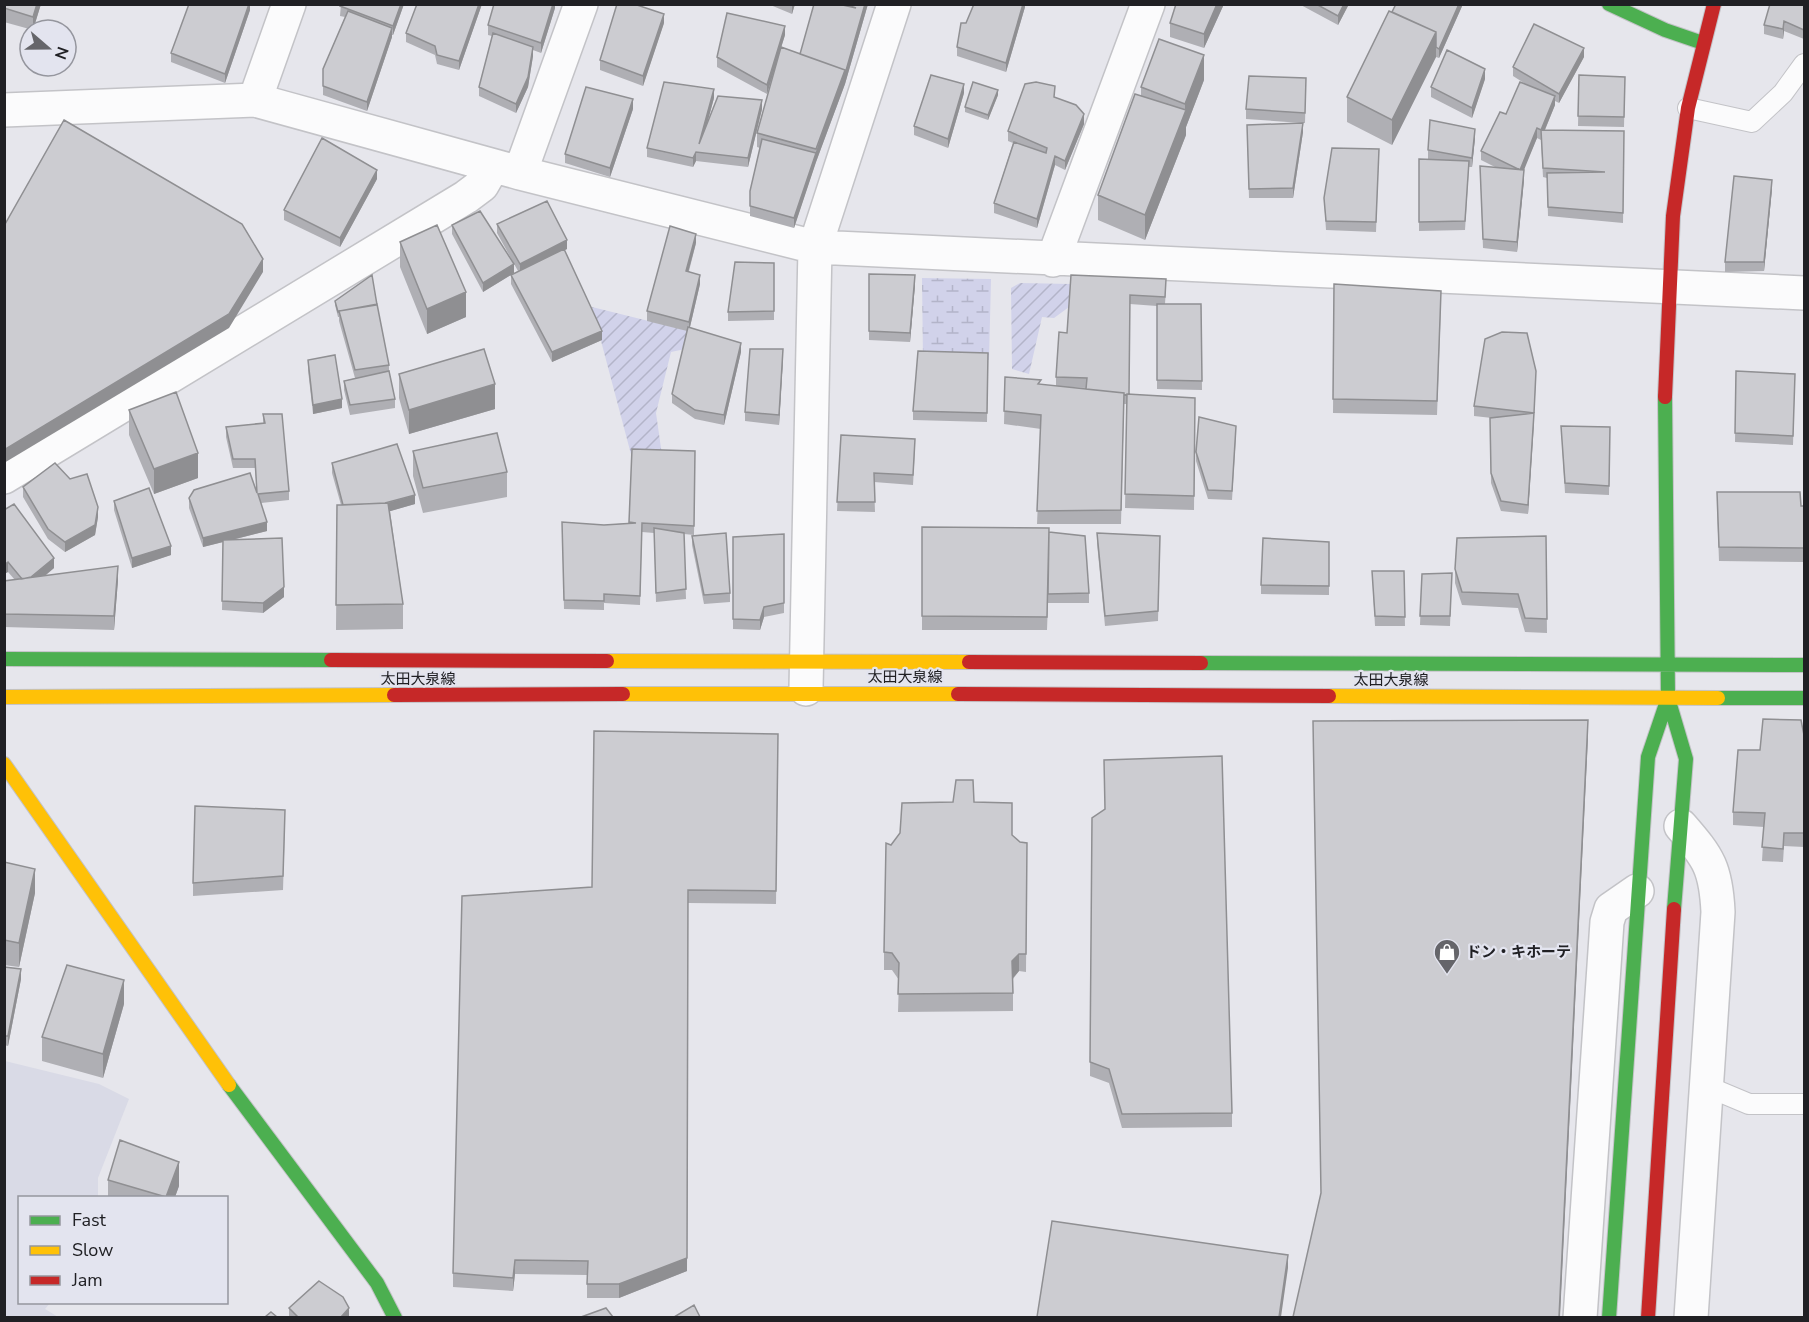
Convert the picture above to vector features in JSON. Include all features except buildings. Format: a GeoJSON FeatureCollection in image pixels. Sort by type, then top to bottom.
{"type":"FeatureCollection","features":[{"type":"Feature","properties":{"kind":"main road"},"geometry":{"type":"LineString","coordinates":[[1609,4],[1665,30],[1703,43]]}},
{"type":"Feature","properties":{"kind":"main road"},"geometry":{"type":"LineString","coordinates":[[1648,1317],[1686,759],[1668,698],[1664,437],[1668,288],[1673,216],[1688,108],[1714,4]]}},
{"type":"Feature","properties":{"kind":"main road","name":"太田大泉線"},"geometry":{"type":"LineString","coordinates":[[4,659],[1804,665]]}},
{"type":"Feature","properties":{"kind":"main road","name":"太田大泉線"},"geometry":{"type":"LineString","coordinates":[[4,697],[805,693],[1804,698]]}},
{"type":"Feature","properties":{"kind":"main road"},"geometry":{"type":"LineString","coordinates":[[1610,1317],[1637,891],[1648,757],[1668,698]]}},
{"type":"Feature","properties":{"kind":"main road"},"geometry":{"type":"LineString","coordinates":[[4,765],[188,1030],[377,1283],[395,1317]]}},
{"type":"Feature","properties":{"kind":"main road"},"geometry":{"type":"LineString","coordinates":[[377,1283],[405,1304]]}},
{"type":"Feature","properties":{"kind":"street"},"geometry":{"type":"LineString","coordinates":[[255,100],[289,4]]}},
{"type":"Feature","properties":{"kind":"street"},"geometry":{"type":"LineString","coordinates":[[4,477],[466,198],[506,170],[582,4]]}},
{"type":"Feature","properties":{"kind":"street"},"geometry":{"type":"LineString","coordinates":[[805,693],[815,247],[894,4]]}},
{"type":"Feature","properties":{"kind":"street"},"geometry":{"type":"LineString","coordinates":[[1053,260],[1148,4]]}},
{"type":"Feature","properties":{"kind":"street"},"geometry":{"type":"LineString","coordinates":[[4,110],[255,100],[506,170],[815,247],[1053,260],[1804,293]]}},
{"type":"Feature","properties":{"kind":"street"},"geometry":{"type":"LineString","coordinates":[[1681,826],[1705,855],[1717,882],[1718,912],[1691,1317]]}},
{"type":"Feature","properties":{"kind":"street"},"geometry":{"type":"LineString","coordinates":[[1580,1317],[1607,922],[1611,909],[1637,891]]}},
{"type":"Feature","properties":{"kind":"lane"},"geometry":{"type":"LineString","coordinates":[[1688,108],[1752,122],[1783,93],[1804,64]]}},
{"type":"Feature","properties":{"kind":"lane"},"geometry":{"type":"LineString","coordinates":[[1706,1086],[1749,1104],[1804,1104]]}},
{"type":"Feature","properties":{"kind":"shaded area"},"geometry":{"type":"Polygon","coordinates":[[[5,1061],[99,1084],[129,1099],[98,1178],[98,1196],[18,1196],[18,1304],[49,1304],[45,1309],[58,1317],[5,1317],[5,1061]]]}},
{"type":"Feature","properties":{"kind":"green space"},"geometry":{"type":"Polygon","coordinates":[[[922,278],[991,279],[989,360],[923,360],[922,278]]]}},
{"type":"Feature","properties":{"kind":"green space"},"geometry":{"type":"Polygon","coordinates":[[[1020,283],[1071,284],[1069,307],[1054,318],[1042,317],[1029,374],[1012,369],[1011,288],[1020,283]]]}},
{"type":"Feature","properties":{"kind":"green space"},"geometry":{"type":"Polygon","coordinates":[[[592,307],[689,331],[685,349],[671,352],[656,413],[662,455],[632,458],[592,307]]]}},
{"type":"Feature","properties":{"kind":"traffic: fast"},"geometry":{"type":"LineString","coordinates":[[1609,4],[1665,30],[1703,43]]}},
{"type":"Feature","properties":{"kind":"traffic: fast"},"geometry":{"type":"LineString","coordinates":[[1665,397],[1668,698],[1686,759],[1674,909]]}},
{"type":"Feature","properties":{"kind":"traffic: fast"},"geometry":{"type":"LineString","coordinates":[[4,659],[331,660]]}},
{"type":"Feature","properties":{"kind":"traffic: fast"},"geometry":{"type":"LineString","coordinates":[[1201,663],[1804,665]]}},
{"type":"Feature","properties":{"kind":"traffic: fast"},"geometry":{"type":"LineString","coordinates":[[1609,1318],[1648,757],[1668,698]]}},
{"type":"Feature","properties":{"kind":"traffic: fast"},"geometry":{"type":"LineString","coordinates":[[1718,698],[1804,698]]}},
{"type":"Feature","properties":{"kind":"traffic: fast"},"geometry":{"type":"LineString","coordinates":[[229,1085],[377,1283],[395,1318]]}},
{"type":"Feature","properties":{"kind":"traffic: slow"},"geometry":{"type":"LineString","coordinates":[[607,661],[969,662]]}},
{"type":"Feature","properties":{"kind":"traffic: slow"},"geometry":{"type":"LineString","coordinates":[[623,694],[958,694]]}},
{"type":"Feature","properties":{"kind":"traffic: slow"},"geometry":{"type":"LineString","coordinates":[[4,697],[394,695]]}},
{"type":"Feature","properties":{"kind":"traffic: slow"},"geometry":{"type":"LineString","coordinates":[[1329,696],[1718,698]]}},
{"type":"Feature","properties":{"kind":"traffic: slow"},"geometry":{"type":"LineString","coordinates":[[4,764],[229,1085]]}},
{"type":"Feature","properties":{"kind":"traffic: jam"},"geometry":{"type":"LineString","coordinates":[[1665,397],[1673,216],[1688,108],[1714,4]]}},
{"type":"Feature","properties":{"kind":"traffic: jam"},"geometry":{"type":"LineString","coordinates":[[331,660],[607,661]]}},
{"type":"Feature","properties":{"kind":"traffic: jam"},"geometry":{"type":"LineString","coordinates":[[969,662],[1201,663]]}},
{"type":"Feature","properties":{"kind":"traffic: jam"},"geometry":{"type":"LineString","coordinates":[[394,695],[623,694]]}},
{"type":"Feature","properties":{"kind":"traffic: jam"},"geometry":{"type":"LineString","coordinates":[[958,694],[1329,696]]}},
{"type":"Feature","properties":{"kind":"traffic: jam"},"geometry":{"type":"LineString","coordinates":[[1648,1318],[1674,909]]}},
{"type":"Feature","properties":{"kind":"place","name":"ドン・キホーテ"},"geometry":{"type":"Point","coordinates":[1447,975]}}]}
